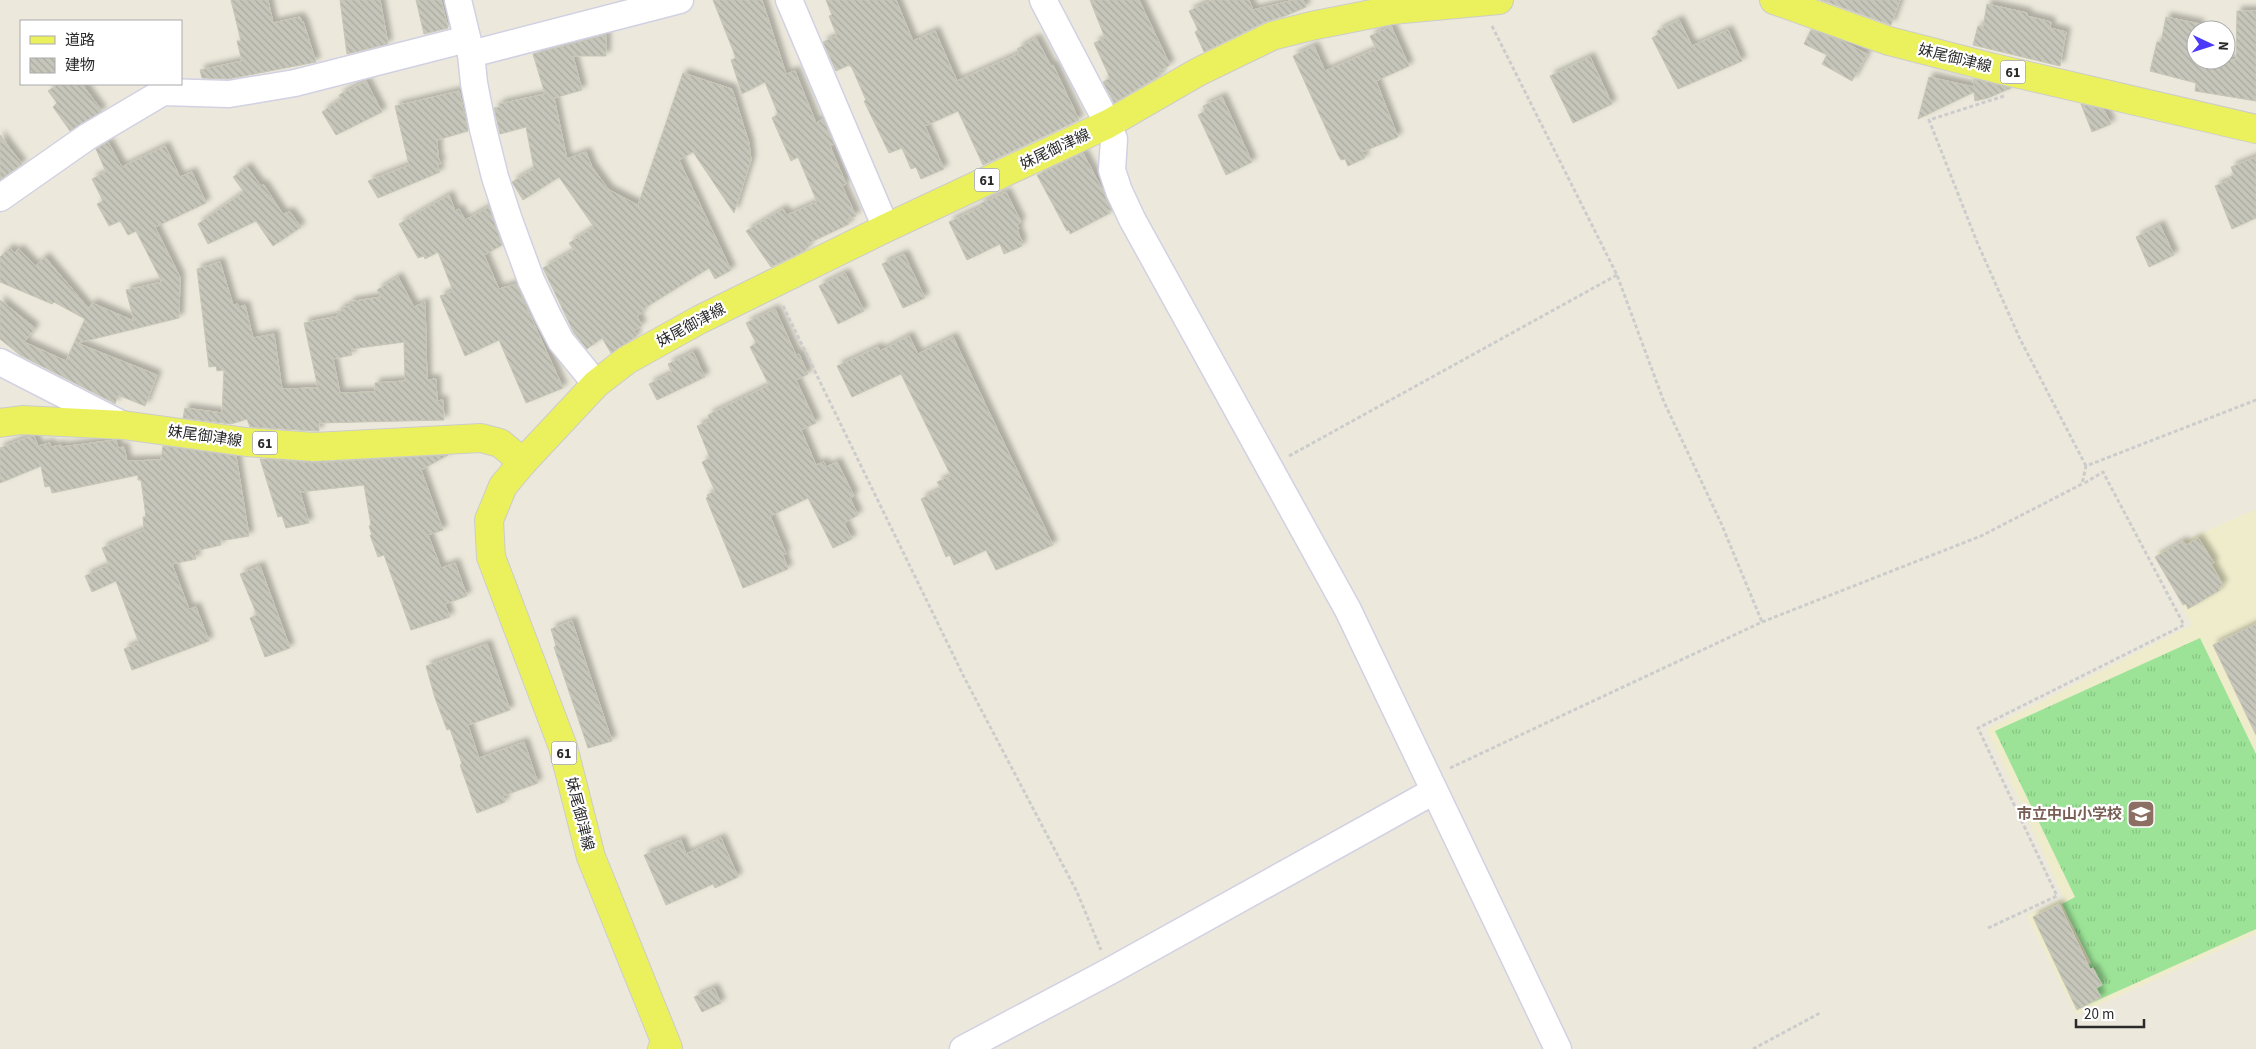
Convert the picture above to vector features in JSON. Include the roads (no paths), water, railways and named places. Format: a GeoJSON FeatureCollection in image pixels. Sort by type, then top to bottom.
{"type":"FeatureCollection","features":[{"type":"Feature","properties":{"kind":"main road","name":"妹尾御津線"},"geometry":{"type":"LineString","coordinates":[[1774,0],[1889,41],[1994,68],[2256,129]]}},
{"type":"Feature","properties":{"kind":"main road","name":"妹尾御津線"},"geometry":{"type":"LineString","coordinates":[[666,1049],[591,857],[563,747],[491,558],[489,520],[503,486],[596,384],[627,360],[699,320],[886,228],[1108,124],[1198,72],[1272,36],[1362,15],[1489,1]]}},
{"type":"Feature","properties":{"kind":"main road","name":"妹尾御津線"},"geometry":{"type":"LineString","coordinates":[[0,423],[22,420],[123,425],[246,442],[314,447],[481,438],[500,443],[523,462]]}},
{"type":"Feature","properties":{"kind":"street"},"geometry":{"type":"LineString","coordinates":[[458,0],[469,47],[474,84],[495,177],[531,280],[561,341],[596,384]]}},
{"type":"Feature","properties":{"kind":"street"},"geometry":{"type":"LineString","coordinates":[[0,198],[79,142],[163,92],[229,94],[295,83],[680,0]]}},
{"type":"Feature","properties":{"kind":"street"},"geometry":{"type":"LineString","coordinates":[[789,0],[886,228]]}},
{"type":"Feature","properties":{"kind":"street"},"geometry":{"type":"LineString","coordinates":[[1043,0],[1114,138],[1112,170],[1132,220],[1270,466],[1348,610],[1558,1049]]}},
{"type":"Feature","properties":{"kind":"street"},"geometry":{"type":"LineString","coordinates":[[0,362],[123,425]]}},
{"type":"Feature","properties":{"kind":"street"},"geometry":{"type":"LineString","coordinates":[[963,1049],[1110,971],[1431,785]]}},
{"type":"Feature","properties":{"kind":"place","name":"市立中山小学校"},"geometry":{"type":"Point","coordinates":[2141,814]}}]}
